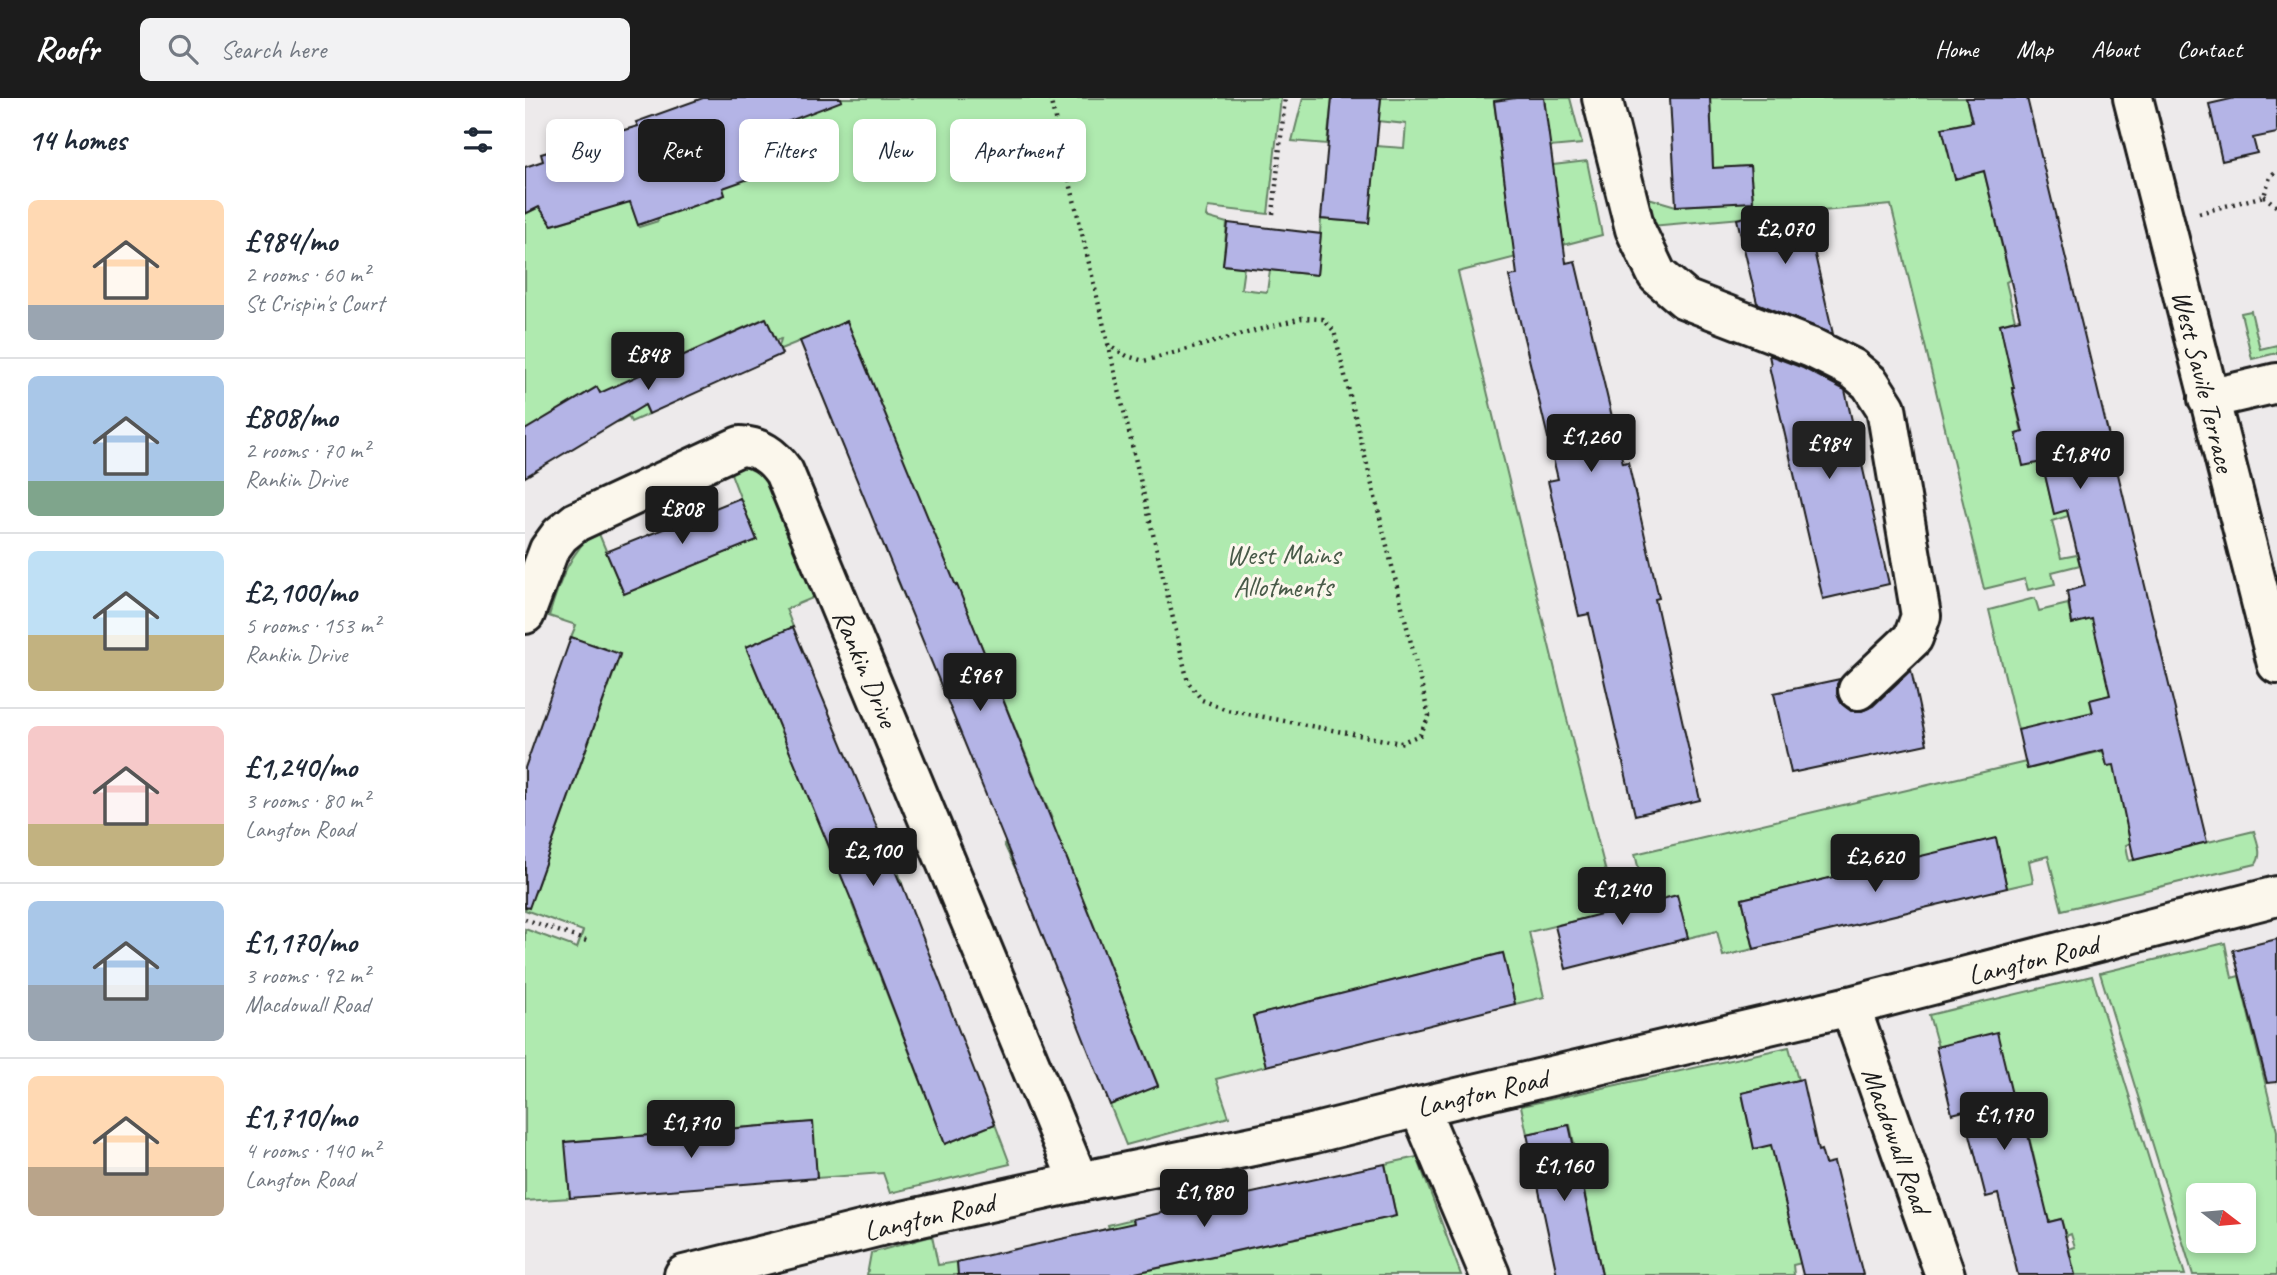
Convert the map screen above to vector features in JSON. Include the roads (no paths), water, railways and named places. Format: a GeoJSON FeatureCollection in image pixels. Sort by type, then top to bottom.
{"type":"FeatureCollection","features":[{"type":"Feature","properties":{"kind":"street"},"geometry":{"type":"LineString","coordinates":[[1602,98],[1635,229],[1657,275],[1685,299],[1812,348],[1852,368],[1870,383],[1886,408],[1921,616],[1913,638],[1858,690]]}},
{"type":"Feature","properties":{"kind":"street","name":"West Savile Terrace"},"geometry":{"type":"LineString","coordinates":[[2133,98],[2277,664]]}},
{"type":"Feature","properties":{"kind":"street"},"geometry":{"type":"LineString","coordinates":[[2208,399],[2277,383]]}},
{"type":"Feature","properties":{"kind":"street","name":"Rankin Drive"},"geometry":{"type":"LineString","coordinates":[[525,614],[549,550],[560,535],[576,523],[740,446],[763,450],[777,461],[784,472],[1079,1182]]}},
{"type":"Feature","properties":{"kind":"street","name":"Langton Road"},"geometry":{"type":"LineString","coordinates":[[684,1275],[889,1224],[1311,1134],[1850,1006],[2277,896]]}},
{"type":"Feature","properties":{"kind":"street","name":"Macdowall Road"},"geometry":{"type":"LineString","coordinates":[[1850,1006],[1945,1275]]}},
{"type":"Feature","properties":{"kind":"street"},"geometry":{"type":"LineString","coordinates":[[1419,1107],[1490,1275]]}},
{"type":"Feature","properties":{"kind":"park label","name":"West Mains Allotments"},"geometry":{"type":"Point","coordinates":[1283,570]}}]}
